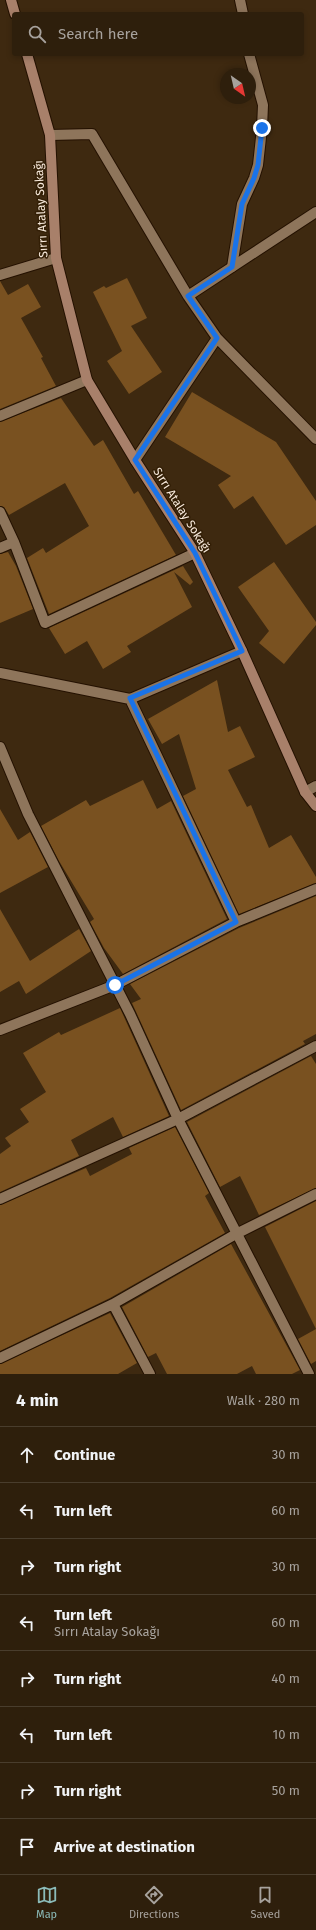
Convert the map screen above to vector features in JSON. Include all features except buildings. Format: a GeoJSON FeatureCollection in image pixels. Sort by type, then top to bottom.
{"type":"FeatureCollection","features":[{"type":"Feature","properties":{"kind":"main road"},"geometry":{"type":"LineString","coordinates":[[11,0],[14,12]]}},
{"type":"Feature","properties":{"kind":"main road","name":"Sırrı Atalay Sokağı"},"geometry":{"type":"LineString","coordinates":[[28,56],[50,135],[56,258],[87,380],[135,460],[195,553],[242,651],[305,792],[316,806]]}},
{"type":"Feature","properties":{"kind":"street"},"geometry":{"type":"LineString","coordinates":[[240,0],[243,12]]}},
{"type":"Feature","properties":{"kind":"street"},"geometry":{"type":"LineString","coordinates":[[232,267],[242,204],[254,178],[258,165],[264,106],[250,56]]}},
{"type":"Feature","properties":{"kind":"street"},"geometry":{"type":"LineString","coordinates":[[50,135],[92,134],[188,296],[217,338],[316,439]]}},
{"type":"Feature","properties":{"kind":"street"},"geometry":{"type":"LineString","coordinates":[[188,296],[316,212]]}},
{"type":"Feature","properties":{"kind":"street"},"geometry":{"type":"LineString","coordinates":[[0,274],[56,258]]}},
{"type":"Feature","properties":{"kind":"street"},"geometry":{"type":"LineString","coordinates":[[135,460],[217,338]]}},
{"type":"Feature","properties":{"kind":"street"},"geometry":{"type":"LineString","coordinates":[[0,416],[87,380]]}},
{"type":"Feature","properties":{"kind":"street"},"geometry":{"type":"LineString","coordinates":[[0,512],[14,542],[44,623],[195,553]]}},
{"type":"Feature","properties":{"kind":"street"},"geometry":{"type":"LineString","coordinates":[[0,548],[14,542]]}},
{"type":"Feature","properties":{"kind":"street"},"geometry":{"type":"LineString","coordinates":[[0,673],[91,692],[130,698],[242,651]]}},
{"type":"Feature","properties":{"kind":"street"},"geometry":{"type":"LineString","coordinates":[[130,698],[236,922]]}},
{"type":"Feature","properties":{"kind":"street"},"geometry":{"type":"LineString","coordinates":[[0,747],[28,814],[137,1028],[178,1119],[309,1374]]}},
{"type":"Feature","properties":{"kind":"street"},"geometry":{"type":"LineString","coordinates":[[305,792],[316,786]]}},
{"type":"Feature","properties":{"kind":"street"},"geometry":{"type":"LineString","coordinates":[[0,1030],[115,985],[236,922],[316,889]]}},
{"type":"Feature","properties":{"kind":"street"},"geometry":{"type":"LineString","coordinates":[[0,1199],[178,1119],[316,1046]]}},
{"type":"Feature","properties":{"kind":"street"},"geometry":{"type":"LineString","coordinates":[[0,1358],[113,1304],[236,1234],[316,1194]]}},
{"type":"Feature","properties":{"kind":"street"},"geometry":{"type":"LineString","coordinates":[[113,1304],[150,1374]]}},
{"type":"Feature","properties":{"kind":"route"},"geometry":{"type":"LineString","coordinates":[[115,985],[236,922],[130,698],[242,651],[195,553],[135,460],[217,338],[188,296],[232,267],[242,204],[254,178],[258,165],[262,128]]}}]}
